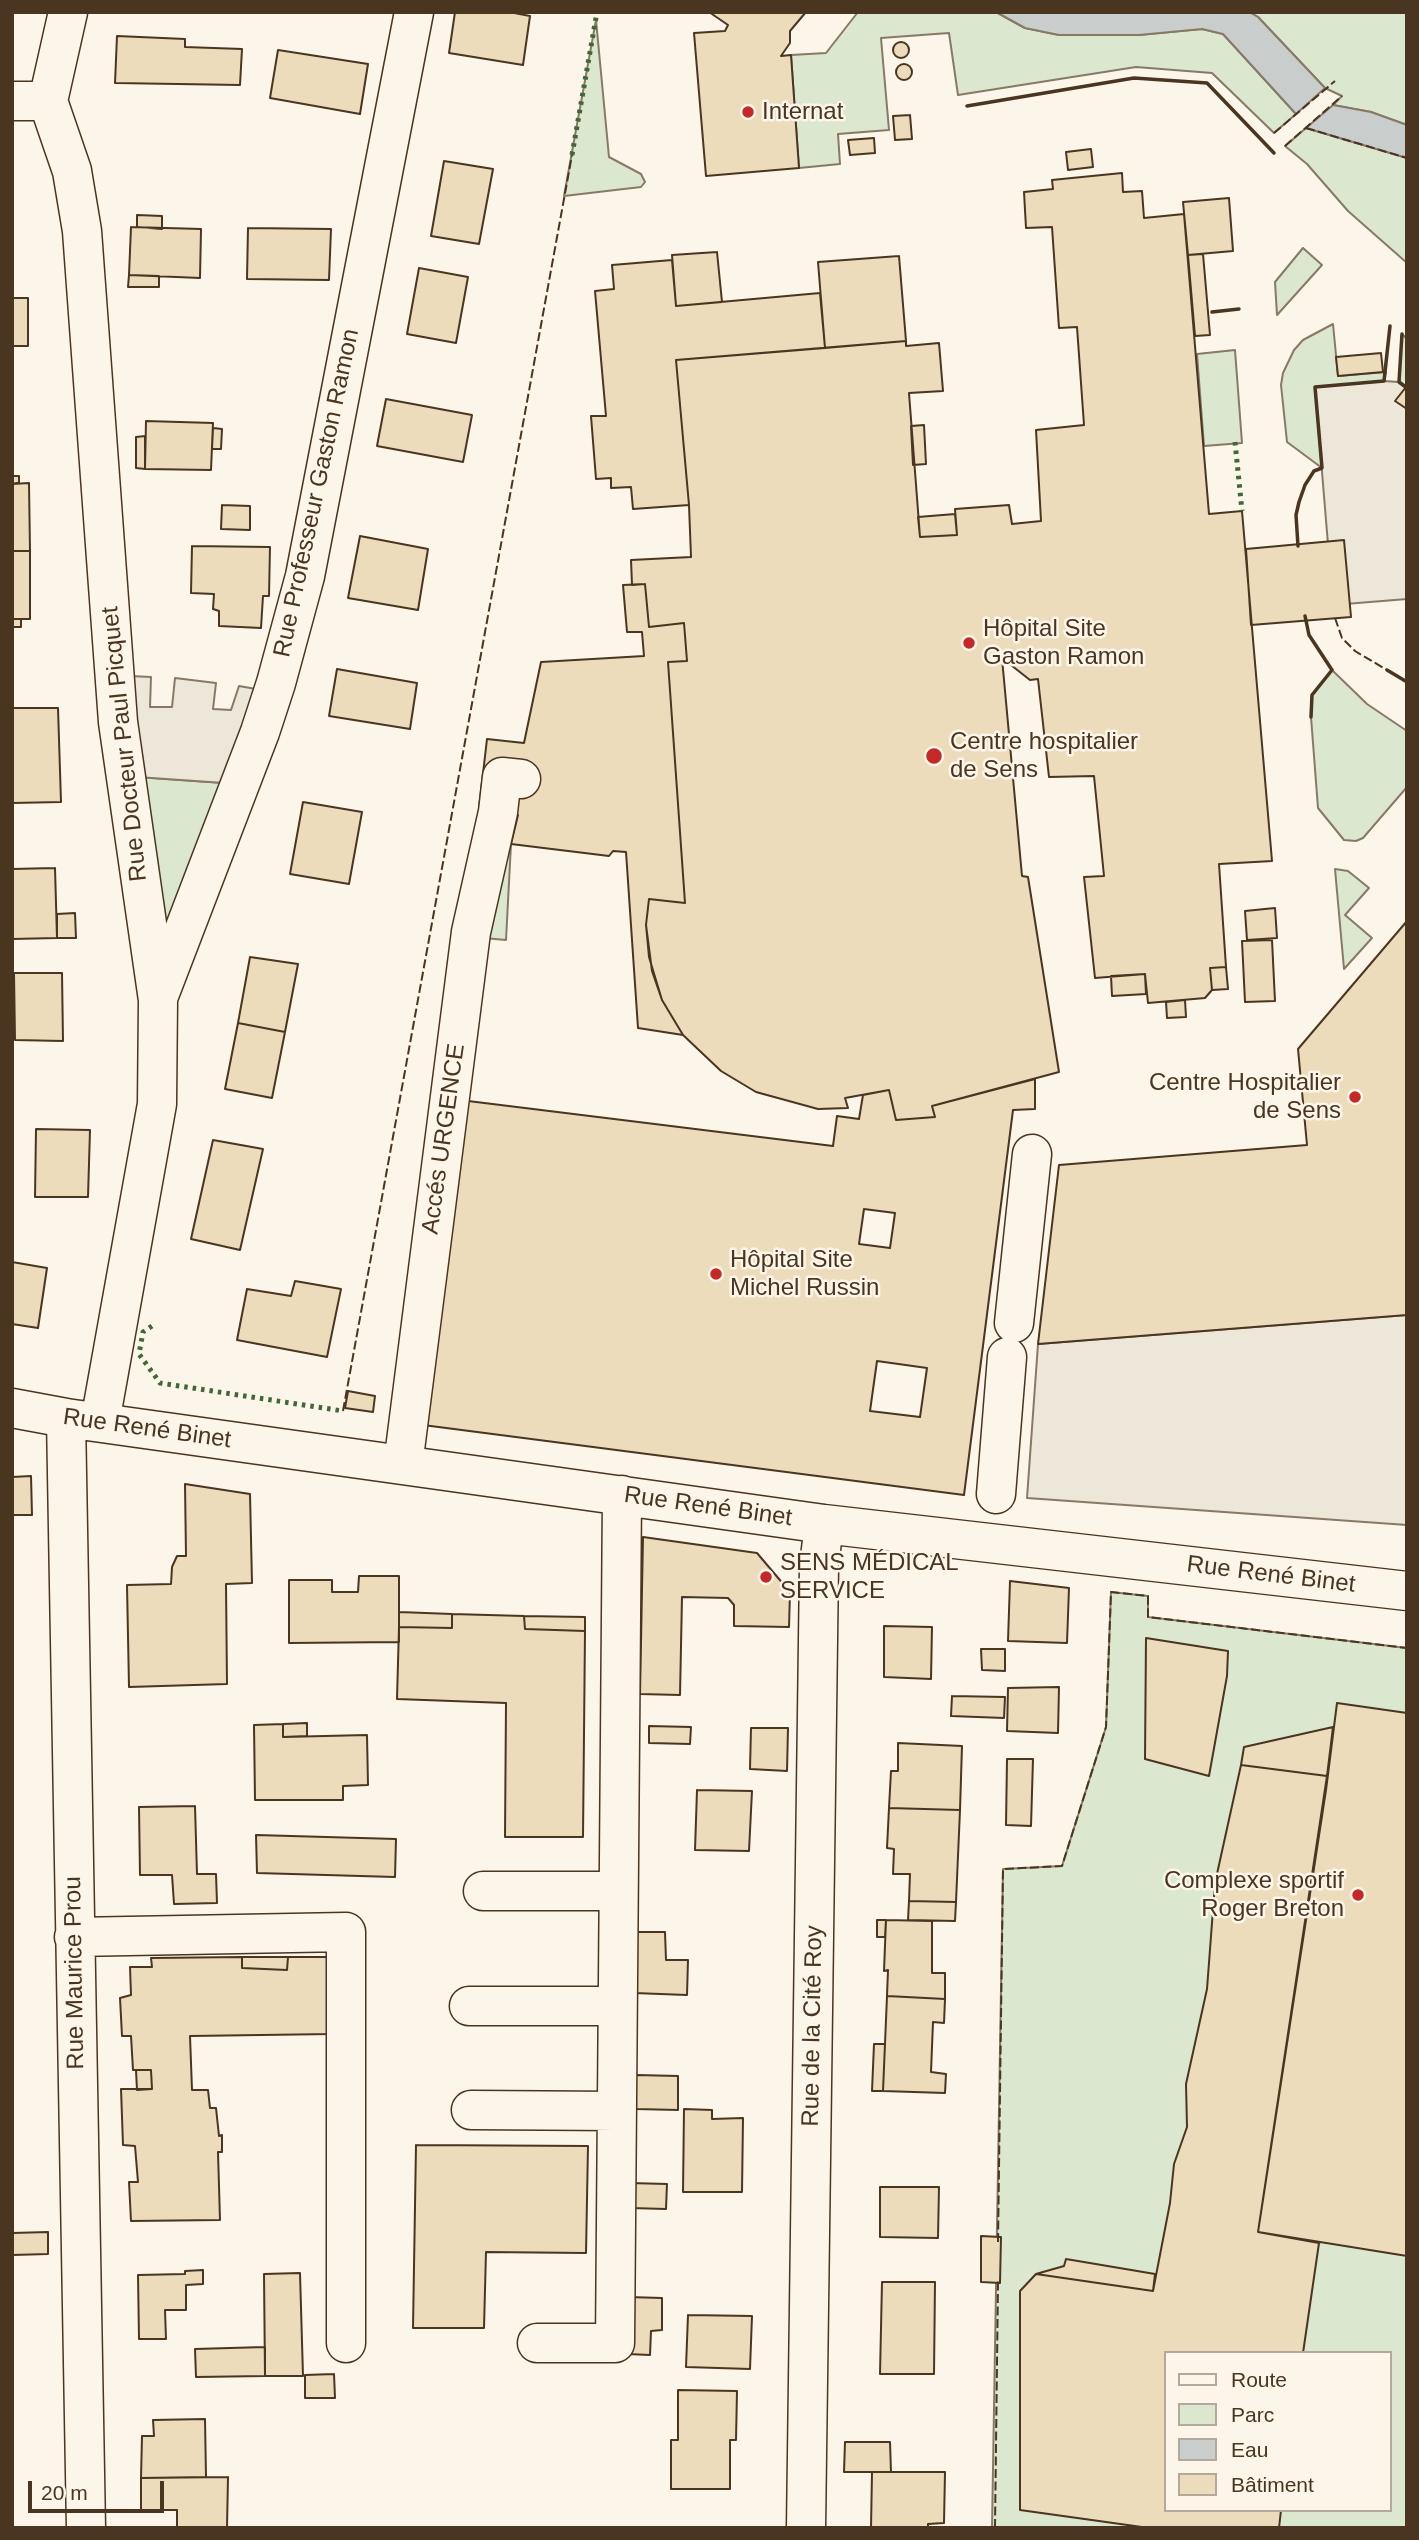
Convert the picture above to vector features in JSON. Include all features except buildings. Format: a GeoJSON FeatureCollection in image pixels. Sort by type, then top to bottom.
{"type":"FeatureCollection","features":[{"type":"Feature","properties":{"kind":"street"},"geometry":{"type":"LineString","coordinates":[[30,101],[68,12]]}},
{"type":"Feature","properties":{"kind":"street","name":"Rue Professeur Gaston Ramon"},"geometry":{"type":"LineString","coordinates":[[158,1000],[253,732],[276,683],[304,576],[414,12]]}},
{"type":"Feature","properties":{"kind":"street","name":"Rue Docteur Paul Picquet"},"geometry":{"type":"LineString","coordinates":[[30,101],[72,171],[82,230],[126,722],[158,1000],[157,1104],[83,1420]]}},
{"type":"Feature","properties":{"kind":"street","name":"Accés URGENCE"},"geometry":{"type":"LineString","coordinates":[[403,1465],[471,932],[498,815],[502,777],[521,779]]}},
{"type":"Feature","properties":{"kind":"street"},"geometry":{"type":"LineString","coordinates":[[996,1494],[1032,1154]]}},
{"type":"Feature","properties":{"kind":"street","name":"Rue René Binet"},"geometry":{"type":"LineString","coordinates":[[12,1408],[824,1524],[1407,1591]]}},
{"type":"Feature","properties":{"kind":"street","name":"Rue Maurice Prou"},"geometry":{"type":"LineString","coordinates":[[83,1420],[74,1937],[86,2528]]}},
{"type":"Feature","properties":{"kind":"street"},"geometry":{"type":"LineString","coordinates":[[537,2343],[614,2343],[622,1495]]}},
{"type":"Feature","properties":{"kind":"street","name":"Rue de la Cité Roy"},"geometry":{"type":"LineString","coordinates":[[806,2528],[819,1566],[824,1524]]}},
{"type":"Feature","properties":{"kind":"street"},"geometry":{"type":"LineString","coordinates":[[483,1891],[618,1891]]}},
{"type":"Feature","properties":{"kind":"street"},"geometry":{"type":"LineString","coordinates":[[74,1937],[346,1932],[346,2343]]}},
{"type":"Feature","properties":{"kind":"street"},"geometry":{"type":"LineString","coordinates":[[469,2006],[617,2007]]}},
{"type":"Feature","properties":{"kind":"street"},"geometry":{"type":"LineString","coordinates":[[471,2110],[616,2110]]}},
{"type":"Feature","properties":{"kind":"green space"},"geometry":{"type":"Polygon","coordinates":[[[858,12],[996,12],[1025,28],[1059,35],[1139,35],[1202,29],[1223,34],[1296,114],[1274,133],[1212,73],[1136,67],[958,95],[949,33],[881,38],[889,130],[838,134],[840,164],[799,168],[791,55],[826,53],[858,12]]]}},
{"type":"Feature","properties":{"kind":"green space"},"geometry":{"type":"Polygon","coordinates":[[[1249,12],[1407,12],[1407,125],[1371,112],[1333,105],[1342,96],[1325,88],[1258,17],[1249,12]]]}},
{"type":"Feature","properties":{"kind":"green space"},"geometry":{"type":"Polygon","coordinates":[[[596,20],[609,157],[641,174],[645,182],[641,187],[564,196],[596,20]]]}},
{"type":"Feature","properties":{"kind":"green space"},"geometry":{"type":"Polygon","coordinates":[[[1306,128],[1407,158],[1407,263],[1348,211],[1307,164],[1285,146],[1306,128]]]}},
{"type":"Feature","properties":{"kind":"green space"},"geometry":{"type":"Polygon","coordinates":[[[1303,248],[1322,265],[1277,315],[1275,282],[1303,248]]]}},
{"type":"Feature","properties":{"kind":"green space"},"geometry":{"type":"Polygon","coordinates":[[[1333,324],[1338,376],[1386,372],[1384,381],[1315,387],[1322,468],[1287,442],[1281,385],[1283,373],[1294,350],[1303,340],[1333,324]]]}},
{"type":"Feature","properties":{"kind":"green space"},"geometry":{"type":"Polygon","coordinates":[[[1402,334],[1407,339],[1407,388],[1399,382],[1402,334]]]}},
{"type":"Feature","properties":{"kind":"green space"},"geometry":{"type":"Polygon","coordinates":[[[1235,350],[1242,443],[1204,446],[1197,354],[1235,350]]]}},
{"type":"Feature","properties":{"kind":"green space"},"geometry":{"type":"Polygon","coordinates":[[[1332,670],[1367,704],[1407,731],[1407,787],[1363,838],[1356,841],[1344,840],[1318,808],[1311,717],[1312,695],[1332,670]]]}},
{"type":"Feature","properties":{"kind":"green space"},"geometry":{"type":"Polygon","coordinates":[[[137,777],[224,783],[165,932],[137,777]]]}},
{"type":"Feature","properties":{"kind":"green space"},"geometry":{"type":"Polygon","coordinates":[[[511,844],[506,940],[484,938],[511,844]]]}},
{"type":"Feature","properties":{"kind":"green space"},"geometry":{"type":"Polygon","coordinates":[[[1335,869],[1348,871],[1369,888],[1345,915],[1372,938],[1344,969],[1335,869]]]}},
{"type":"Feature","properties":{"kind":"green space"},"geometry":{"type":"Polygon","coordinates":[[[1111,1592],[1148,1596],[1148,1617],[1407,1648],[1407,2528],[992,2528],[1003,1869],[1062,1866],[1106,1727],[1111,1592]]]}},
{"type":"Feature","properties":{"kind":"shaded area"},"geometry":{"type":"Polygon","coordinates":[[[1399,382],[1407,388],[1407,599],[1333,605],[1315,387],[1399,382]]]}},
{"type":"Feature","properties":{"kind":"shaded area"},"geometry":{"type":"Polygon","coordinates":[[[130,676],[151,677],[150,707],[172,707],[175,678],[216,683],[213,709],[231,710],[239,686],[256,689],[224,783],[137,777],[130,676]]]}},
{"type":"Feature","properties":{"kind":"shaded area"},"geometry":{"type":"Polygon","coordinates":[[[1407,1315],[1407,1525],[1027,1498],[1038,1344],[1407,1315]]]}},
{"type":"Feature","properties":{"kind":"water"},"geometry":{"type":"Polygon","coordinates":[[[996,12],[1249,12],[1258,17],[1325,88],[1296,114],[1223,34],[1202,29],[1139,35],[1059,35],[1025,28],[996,12]]]}},
{"type":"Feature","properties":{"kind":"water"},"geometry":{"type":"Polygon","coordinates":[[[1333,105],[1371,112],[1407,125],[1407,158],[1306,128],[1333,105]]]}},
{"type":"Feature","properties":{"kind":"hedge"},"geometry":{"type":"LineString","coordinates":[[572,155],[597,12]]}},
{"type":"Feature","properties":{"kind":"hedge"},"geometry":{"type":"LineString","coordinates":[[1235,442],[1242,511]]}},
{"type":"Feature","properties":{"kind":"hedge"},"geometry":{"type":"LineString","coordinates":[[152,1326],[143,1332],[139,1354],[160,1383],[343,1411]]}},
{"type":"Feature","properties":{"kind":"fence"},"geometry":{"type":"LineString","coordinates":[[1274,133],[1335,81]]}},
{"type":"Feature","properties":{"kind":"fence"},"geometry":{"type":"LineString","coordinates":[[1285,146],[1342,96]]}},
{"type":"Feature","properties":{"kind":"fence"},"geometry":{"type":"LineString","coordinates":[[1306,128],[1407,158]]}},
{"type":"Feature","properties":{"kind":"fence"},"geometry":{"type":"LineString","coordinates":[[343,1411],[572,155]]}},
{"type":"Feature","properties":{"kind":"fence"},"geometry":{"type":"LineString","coordinates":[[1335,618],[1342,638],[1355,651],[1387,670]]}},
{"type":"Feature","properties":{"kind":"fence"},"geometry":{"type":"LineString","coordinates":[[998,2242],[1003,1869],[1062,1866],[1106,1727],[1111,1592],[1148,1596],[1148,1617],[1407,1648]]}},
{"type":"Feature","properties":{"kind":"fence"},"geometry":{"type":"LineString","coordinates":[[995,2528],[998,2281]]}},
{"type":"Feature","properties":{"kind":"wall"},"geometry":{"type":"LineString","coordinates":[[967,106],[1134,78],[1207,83],[1274,153]]}},
{"type":"Feature","properties":{"kind":"wall"},"geometry":{"type":"LineString","coordinates":[[1212,312],[1239,309]]}},
{"type":"Feature","properties":{"kind":"wall"},"geometry":{"type":"LineString","coordinates":[[1298,546],[1296,515],[1299,502],[1314,471],[1322,468],[1315,387],[1384,381],[1390,326]]}},
{"type":"Feature","properties":{"kind":"wall"},"geometry":{"type":"LineString","coordinates":[[1402,334],[1399,382],[1407,388]]}},
{"type":"Feature","properties":{"kind":"wall"},"geometry":{"type":"LineString","coordinates":[[1305,616],[1309,635],[1332,670],[1312,695],[1311,717]]}},
{"type":"Feature","properties":{"kind":"wall"},"geometry":{"type":"LineString","coordinates":[[1387,670],[1407,682]]}},
{"type":"Feature","properties":{"kind":"place","name":"Internat"},"geometry":{"type":"Point","coordinates":[748,112]}},
{"type":"Feature","properties":{"kind":"place","name":"Hôpital Site Gaston Ramon"},"geometry":{"type":"Point","coordinates":[969,643]}},
{"type":"Feature","properties":{"kind":"place","name":"Centre hospitalier de Sens"},"geometry":{"type":"Point","coordinates":[934,756]}},
{"type":"Feature","properties":{"kind":"place","name":"Centre Hospitalier de Sens"},"geometry":{"type":"Point","coordinates":[1355,1097]}},
{"type":"Feature","properties":{"kind":"place","name":"Hôpital Site Michel Russin"},"geometry":{"type":"Point","coordinates":[716,1274]}},
{"type":"Feature","properties":{"kind":"place","name":"SENS MÉDICAL SERVICE"},"geometry":{"type":"Point","coordinates":[766,1577]}},
{"type":"Feature","properties":{"kind":"place","name":"Complexe sportif Roger Breton"},"geometry":{"type":"Point","coordinates":[1358,1895]}}]}
